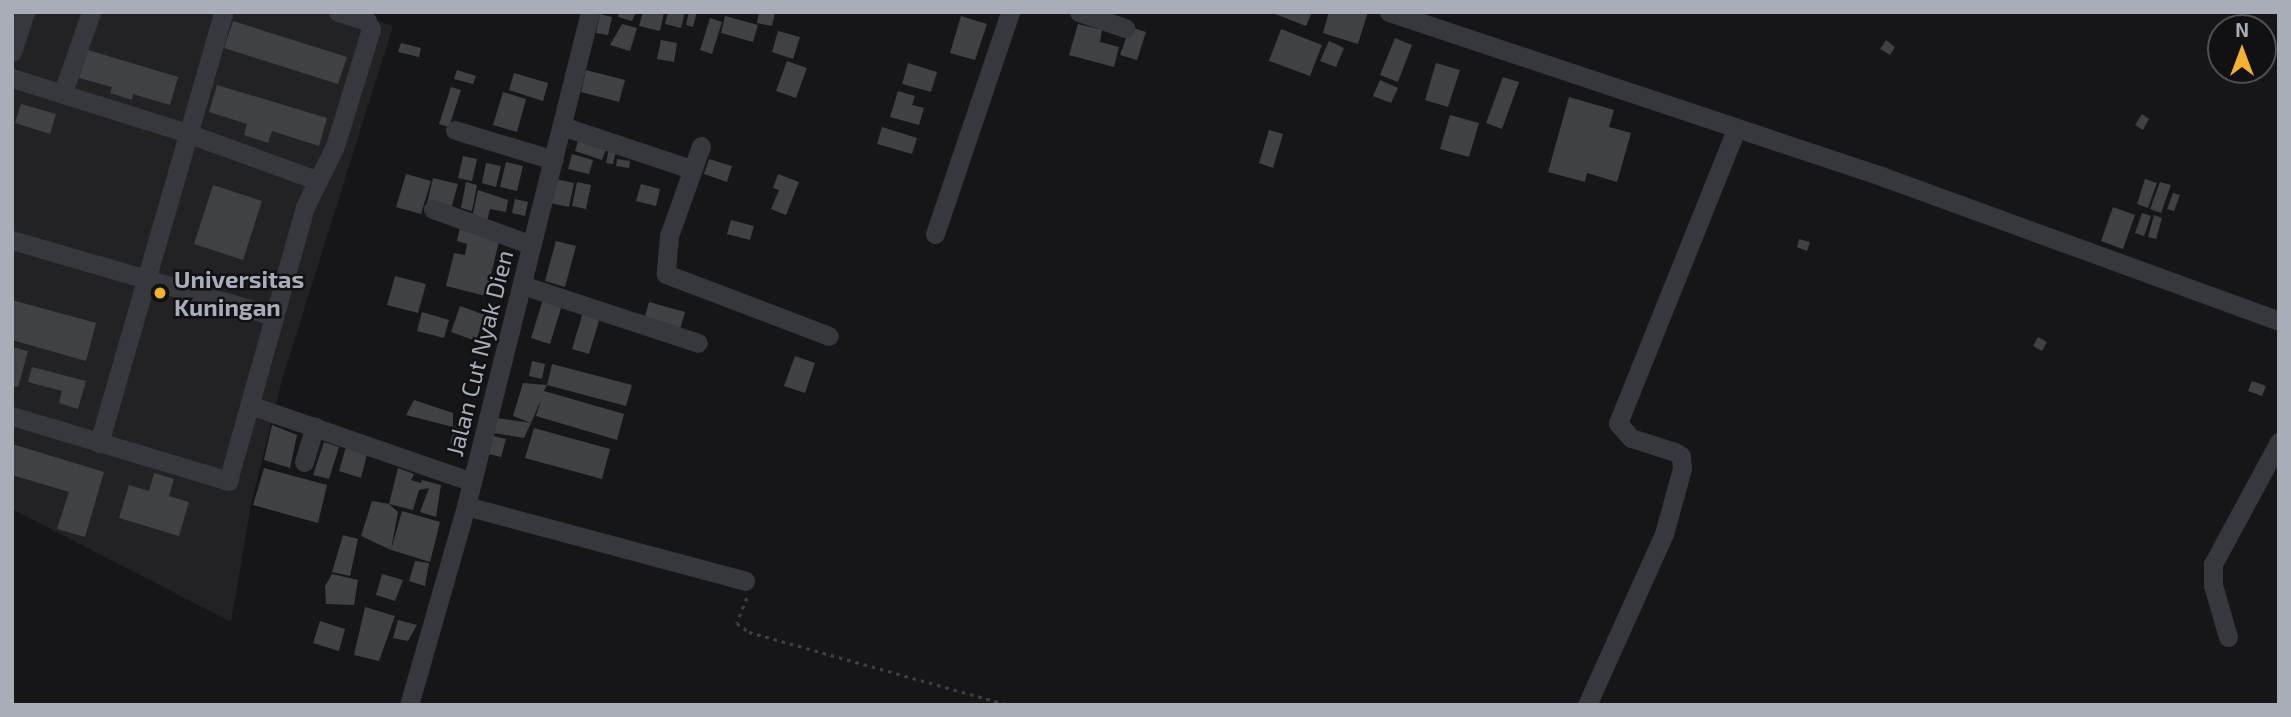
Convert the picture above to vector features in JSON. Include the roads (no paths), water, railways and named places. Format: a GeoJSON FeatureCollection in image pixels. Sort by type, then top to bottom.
{"type":"FeatureCollection","features":[{"type":"Feature","properties":{"kind":"street"},"geometry":{"type":"LineString","coordinates":[[12,52],[25,12]]}},
{"type":"Feature","properties":{"kind":"street"},"geometry":{"type":"LineString","coordinates":[[63,92],[91,12]]}},
{"type":"Feature","properties":{"kind":"street"},"geometry":{"type":"LineString","coordinates":[[99,443],[143,279],[223,12]]}},
{"type":"Feature","properties":{"kind":"street"},"geometry":{"type":"LineString","coordinates":[[12,416],[228,481],[274,316],[316,180],[335,146],[371,29],[366,21],[338,12]]}},
{"type":"Feature","properties":{"kind":"street","name":"Jalan Cut Nyak Dien"},"geometry":{"type":"LineString","coordinates":[[409,705],[466,506],[590,12]]}},
{"type":"Feature","properties":{"kind":"street"},"geometry":{"type":"LineString","coordinates":[[935,234],[1010,12]]}},
{"type":"Feature","properties":{"kind":"street"},"geometry":{"type":"LineString","coordinates":[[1079,12],[1125,28]]}},
{"type":"Feature","properties":{"kind":"street"},"geometry":{"type":"LineString","coordinates":[[1389,12],[1736,130],[1881,176],[2279,321]]}},
{"type":"Feature","properties":{"kind":"street"},"geometry":{"type":"LineString","coordinates":[[12,78],[187,133],[316,180]]}},
{"type":"Feature","properties":{"kind":"street"},"geometry":{"type":"LineString","coordinates":[[562,126],[691,169]]}},
{"type":"Feature","properties":{"kind":"street"},"geometry":{"type":"LineString","coordinates":[[455,130],[554,160]]}},
{"type":"Feature","properties":{"kind":"street"},"geometry":{"type":"LineString","coordinates":[[1587,705],[1664,534],[1682,468],[1681,456],[1631,438],[1618,423],[1736,130]]}},
{"type":"Feature","properties":{"kind":"street"},"geometry":{"type":"LineString","coordinates":[[701,146],[669,236],[666,274],[829,336]]}},
{"type":"Feature","properties":{"kind":"street"},"geometry":{"type":"LineString","coordinates":[[433,209],[532,245]]}},
{"type":"Feature","properties":{"kind":"street"},"geometry":{"type":"LineString","coordinates":[[12,240],[274,316]]}},
{"type":"Feature","properties":{"kind":"street"},"geometry":{"type":"LineString","coordinates":[[522,285],[698,343]]}},
{"type":"Feature","properties":{"kind":"street"},"geometry":{"type":"LineString","coordinates":[[250,405],[472,482]]}},
{"type":"Feature","properties":{"kind":"street"},"geometry":{"type":"LineString","coordinates":[[304,462],[315,427]]}},
{"type":"Feature","properties":{"kind":"street"},"geometry":{"type":"LineString","coordinates":[[2228,637],[2213,585],[2213,564],[2279,442]]}},
{"type":"Feature","properties":{"kind":"street"},"geometry":{"type":"LineString","coordinates":[[466,506],[745,581]]}},
{"type":"Feature","properties":{"kind":"place","name":"Universitas Kuningan"},"geometry":{"type":"Point","coordinates":[160,293]}}]}
